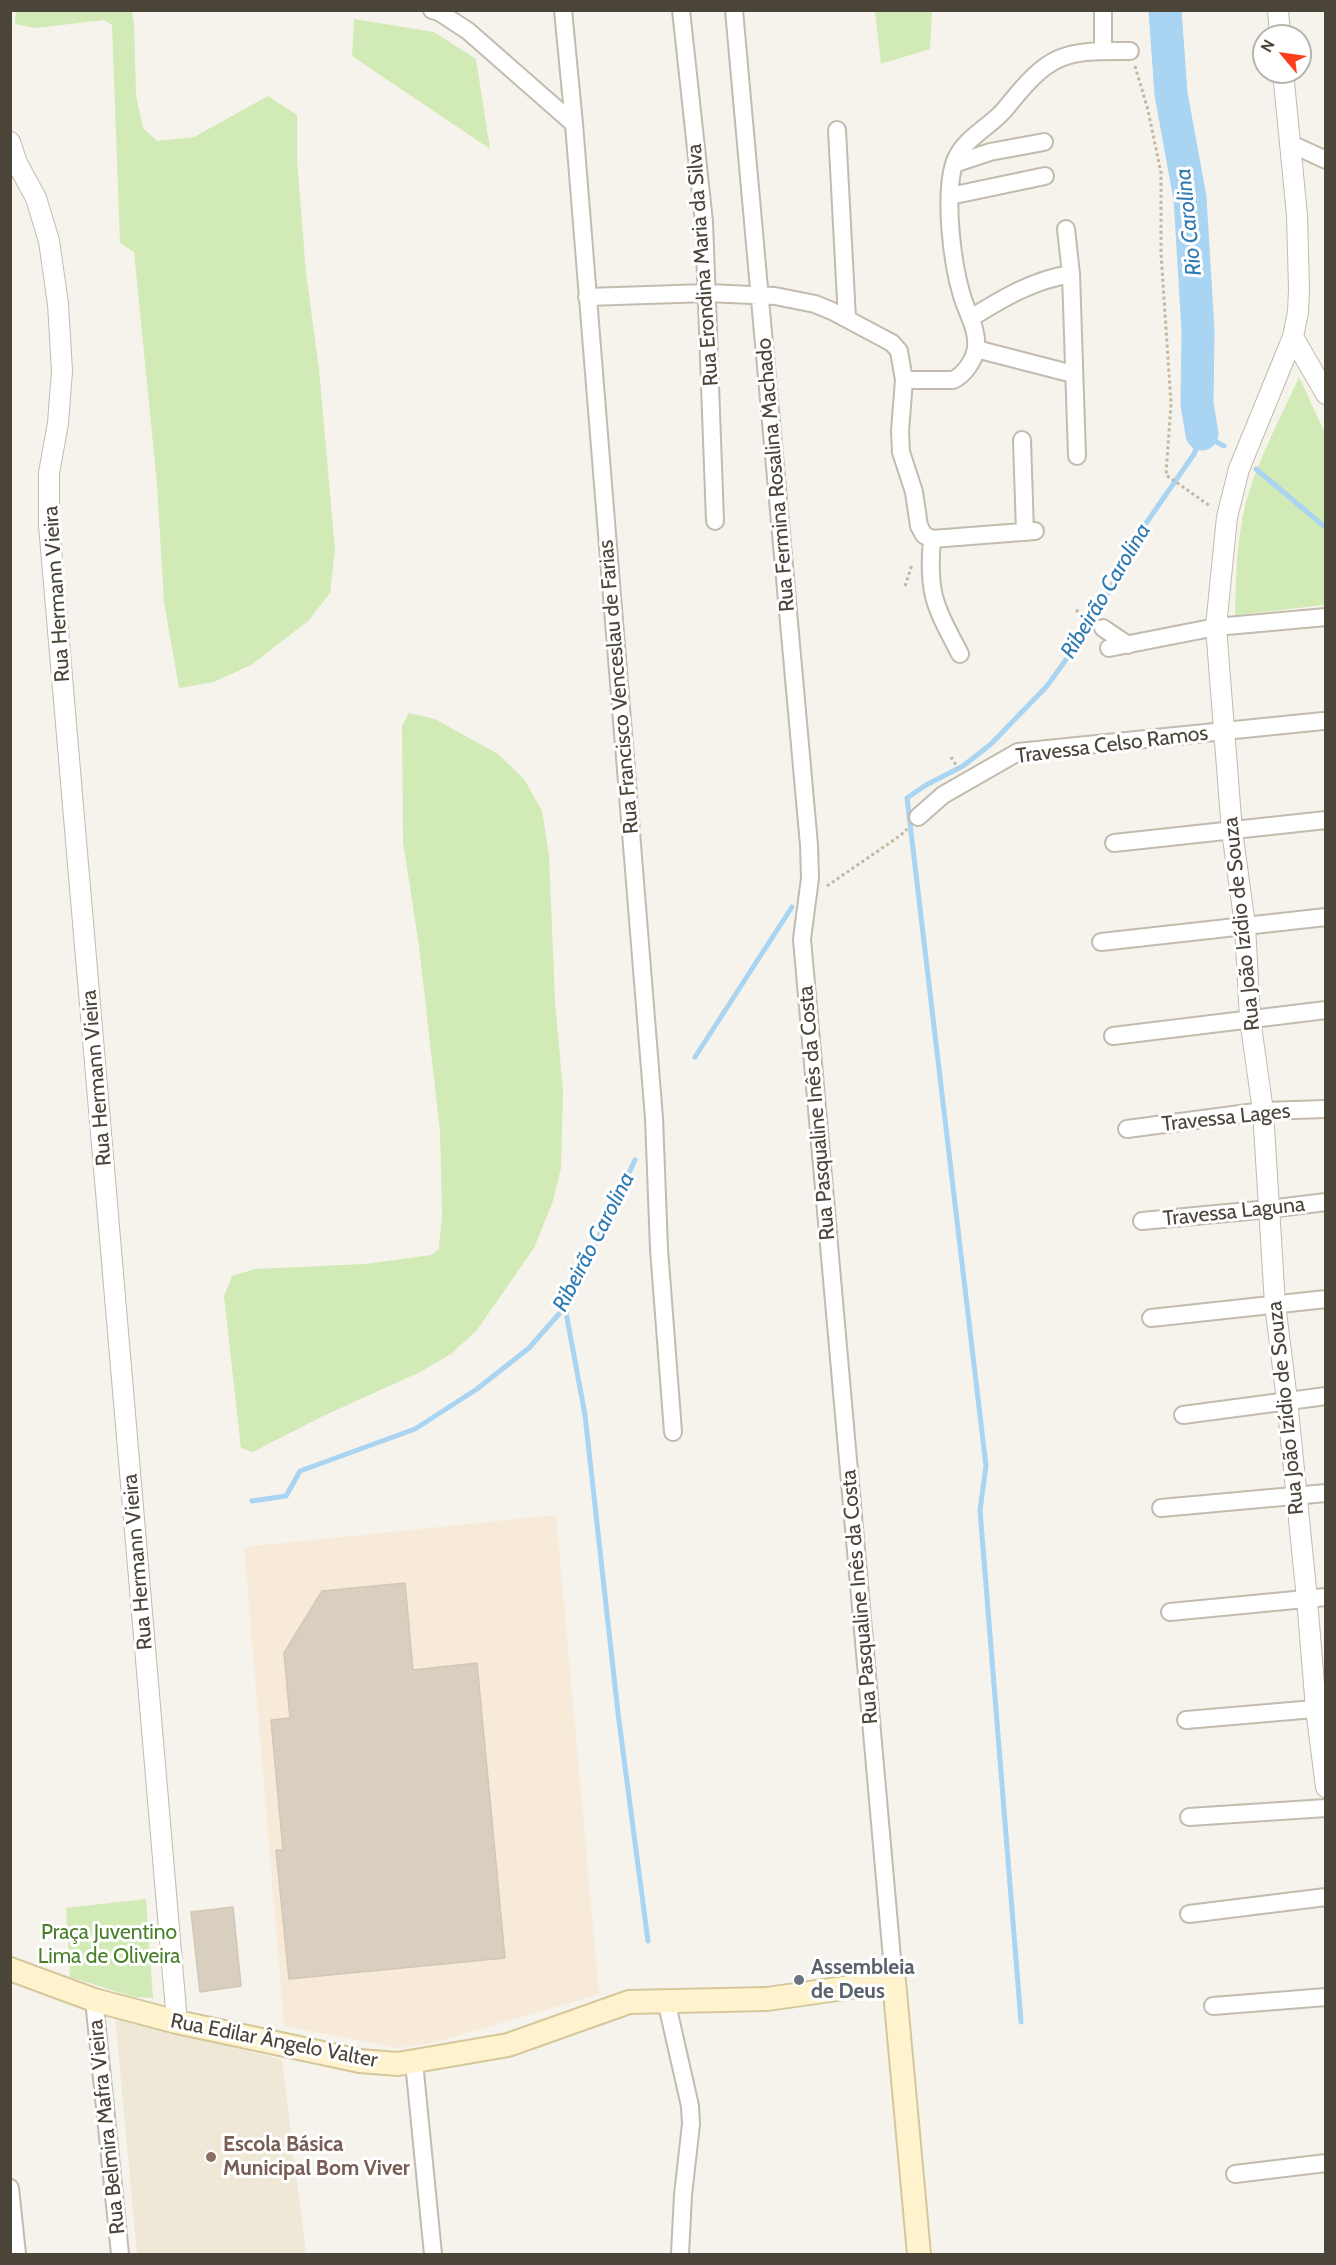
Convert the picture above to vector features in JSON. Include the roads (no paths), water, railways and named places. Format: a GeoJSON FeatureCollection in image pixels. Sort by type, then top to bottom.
{"type":"FeatureCollection","features":[{"type":"Feature","properties":{"kind":"main road","name":"Rua Edilar Ângelo Valter"},"geometry":{"type":"LineString","coordinates":[[10,1969],[94,2000],[177,2022],[360,2061],[398,2064],[508,2045],[628,2002],[767,1999],[894,1982]]}},
{"type":"Feature","properties":{"kind":"main road","name":"Rua Pasqualine Inês da Costa"},"geometry":{"type":"LineString","coordinates":[[894,1982],[919,2254]]}},
{"type":"Feature","properties":{"kind":"street"},"geometry":{"type":"LineString","coordinates":[[432,10],[468,31],[574,124]]}},
{"type":"Feature","properties":{"kind":"street","name":"Rua Francisco Venceslau de Farias"},"geometry":{"type":"LineString","coordinates":[[563,10],[654,1118],[659,1249],[673,1432]]}},
{"type":"Feature","properties":{"kind":"street","name":"Rua Erondina Maria da Silva"},"geometry":{"type":"LineString","coordinates":[[681,10],[704,222],[716,521]]}},
{"type":"Feature","properties":{"kind":"street","name":"Rua Fermina Rosalina Machado"},"geometry":{"type":"LineString","coordinates":[[734,10],[808,845],[808,899],[802,925],[802,939]]}},
{"type":"Feature","properties":{"kind":"street"},"geometry":{"type":"LineString","coordinates":[[1103,10],[1103,50]]}},
{"type":"Feature","properties":{"kind":"street"},"geometry":{"type":"LineString","coordinates":[[904,380],[935,382],[959,377],[967,367],[976,348],[971,318],[962,298],[954,264],[950,196],[954,164],[959,155],[975,134],[998,116],[1015,95],[1047,64],[1072,53],[1103,50],[1130,51]]}},
{"type":"Feature","properties":{"kind":"street","name":"Rua João Izídio de Souza"},"geometry":{"type":"LineString","coordinates":[[1284,84],[1297,215],[1299,290],[1293,337],[1239,469],[1227,517],[1216,627],[1232,831],[1245,926],[1250,1019],[1263,1111],[1275,1304],[1296,1497],[1316,1598],[1326,1787]]}},
{"type":"Feature","properties":{"kind":"street"},"geometry":{"type":"LineString","coordinates":[[837,130],[847,318]]}},
{"type":"Feature","properties":{"kind":"street","name":"Rua Hermann Vieira"},"geometry":{"type":"LineString","coordinates":[[10,142],[17,163],[36,198],[49,241],[58,303],[62,371],[58,423],[49,473],[49,525],[177,2022]]}},
{"type":"Feature","properties":{"kind":"street"},"geometry":{"type":"LineString","coordinates":[[954,164],[990,152],[1044,142]]}},
{"type":"Feature","properties":{"kind":"street"},"geometry":{"type":"LineString","coordinates":[[1289,143],[1326,160]]}},
{"type":"Feature","properties":{"kind":"street"},"geometry":{"type":"LineString","coordinates":[[950,196],[1045,177]]}},
{"type":"Feature","properties":{"kind":"street"},"geometry":{"type":"LineString","coordinates":[[1066,229],[1071,274],[1077,456]]}},
{"type":"Feature","properties":{"kind":"street"},"geometry":{"type":"LineString","coordinates":[[971,318],[1022,288],[1071,274]]}},
{"type":"Feature","properties":{"kind":"street"},"geometry":{"type":"LineString","coordinates":[[587,297],[707,293],[775,296],[815,304],[847,318],[892,343],[899,351],[904,380],[900,431],[901,452],[914,492],[919,526],[924,535],[932,538],[1030,532],[1022,440]]}},
{"type":"Feature","properties":{"kind":"street"},"geometry":{"type":"LineString","coordinates":[[1293,337],[1326,394]]}},
{"type":"Feature","properties":{"kind":"street"},"geometry":{"type":"LineString","coordinates":[[976,348],[1073,374]]}},
{"type":"Feature","properties":{"kind":"street"},"geometry":{"type":"LineString","coordinates":[[932,538],[930,576],[932,594],[939,615],[960,654]]}},
{"type":"Feature","properties":{"kind":"street"},"geometry":{"type":"LineString","coordinates":[[1109,648],[1216,627],[1326,617]]}},
{"type":"Feature","properties":{"kind":"street"},"geometry":{"type":"LineString","coordinates":[[1102,628],[1128,645]]}},
{"type":"Feature","properties":{"kind":"street","name":"Travessa Celso Ramos"},"geometry":{"type":"LineString","coordinates":[[918,817],[943,795],[1018,752],[1323,721]]}},
{"type":"Feature","properties":{"kind":"street"},"geometry":{"type":"LineString","coordinates":[[1114,843],[1326,820]]}},
{"type":"Feature","properties":{"kind":"street"},"geometry":{"type":"LineString","coordinates":[[1101,942],[1326,917]]}},
{"type":"Feature","properties":{"kind":"street","name":"Rua Pasqualine Inês da Costa"},"geometry":{"type":"LineString","coordinates":[[802,939],[894,1982]]}},
{"type":"Feature","properties":{"kind":"street"},"geometry":{"type":"LineString","coordinates":[[1113,1036],[1326,1010]]}},
{"type":"Feature","properties":{"kind":"street","name":"Travessa Lages"},"geometry":{"type":"LineString","coordinates":[[1127,1129],[1263,1111],[1326,1109]]}},
{"type":"Feature","properties":{"kind":"street","name":"Travessa Laguna"},"geometry":{"type":"LineString","coordinates":[[1142,1221],[1326,1202]]}},
{"type":"Feature","properties":{"kind":"street"},"geometry":{"type":"LineString","coordinates":[[1151,1318],[1326,1299]]}},
{"type":"Feature","properties":{"kind":"street"},"geometry":{"type":"LineString","coordinates":[[1183,1415],[1326,1396]]}},
{"type":"Feature","properties":{"kind":"street"},"geometry":{"type":"LineString","coordinates":[[1161,1508],[1326,1493]]}},
{"type":"Feature","properties":{"kind":"street"},"geometry":{"type":"LineString","coordinates":[[1170,1611],[1316,1598]]}},
{"type":"Feature","properties":{"kind":"street"},"geometry":{"type":"LineString","coordinates":[[1186,1720],[1321,1708]]}},
{"type":"Feature","properties":{"kind":"street"},"geometry":{"type":"LineString","coordinates":[[1189,1817],[1326,1808]]}},
{"type":"Feature","properties":{"kind":"street"},"geometry":{"type":"LineString","coordinates":[[1189,1914],[1326,1898]]}},
{"type":"Feature","properties":{"kind":"street"},"geometry":{"type":"LineString","coordinates":[[1213,2006],[1326,1997]]}},
{"type":"Feature","properties":{"kind":"street","name":"Rua Belmira Mafra Vieira"},"geometry":{"type":"LineString","coordinates":[[94,2000],[120,2254]]}},
{"type":"Feature","properties":{"kind":"street"},"geometry":{"type":"LineString","coordinates":[[666,2000],[688,2087],[691,2124],[683,2194],[680,2254]]}},
{"type":"Feature","properties":{"kind":"street"},"geometry":{"type":"LineString","coordinates":[[414,2062],[433,2254]]}},
{"type":"Feature","properties":{"kind":"street"},"geometry":{"type":"LineString","coordinates":[[1235,2174],[1326,2163]]}},
{"type":"Feature","properties":{"kind":"street"},"geometry":{"type":"LineString","coordinates":[[10,2188],[17,2254]]}},
{"type":"Feature","properties":{"kind":"waterway","name":"Rio Carolina"},"geometry":{"type":"LineString","coordinates":[[1165,10],[1171,94],[1190,198],[1198,330],[1197,404],[1202,434]]}},
{"type":"Feature","properties":{"kind":"waterway"},"geometry":{"type":"LineString","coordinates":[[1021,2022],[980,1510],[986,1466],[907,798],[926,785],[963,766],[991,744],[1047,686],[1091,625],[1140,532],[1194,454],[1202,434],[1224,446]]}},
{"type":"Feature","properties":{"kind":"waterway"},"geometry":{"type":"LineString","coordinates":[[1256,469],[1326,528]]}},
{"type":"Feature","properties":{"kind":"waterway","name":"Ribeirão Carolina"},"geometry":{"type":"LineString","coordinates":[[695,1057],[792,907]]}},
{"type":"Feature","properties":{"kind":"waterway","name":"Ribeirão Carolina"},"geometry":{"type":"LineString","coordinates":[[252,1501],[286,1496],[300,1471],[415,1429],[477,1389],[529,1348],[565,1307],[635,1160]]}},
{"type":"Feature","properties":{"kind":"waterway"},"geometry":{"type":"LineString","coordinates":[[565,1307],[585,1415],[618,1713],[648,1941]]}},
{"type":"Feature","properties":{"kind":"place","name":"Assembleia de Deus"},"geometry":{"type":"Point","coordinates":[799,1980]}},
{"type":"Feature","properties":{"kind":"place","name":"Escola Básica Municipal Bom Viver"},"geometry":{"type":"Point","coordinates":[211,2157]}},
{"type":"Feature","properties":{"kind":"park label","name":"Praça Juventino Lima de Oliveira"},"geometry":{"type":"Point","coordinates":[109,1945]}}]}
